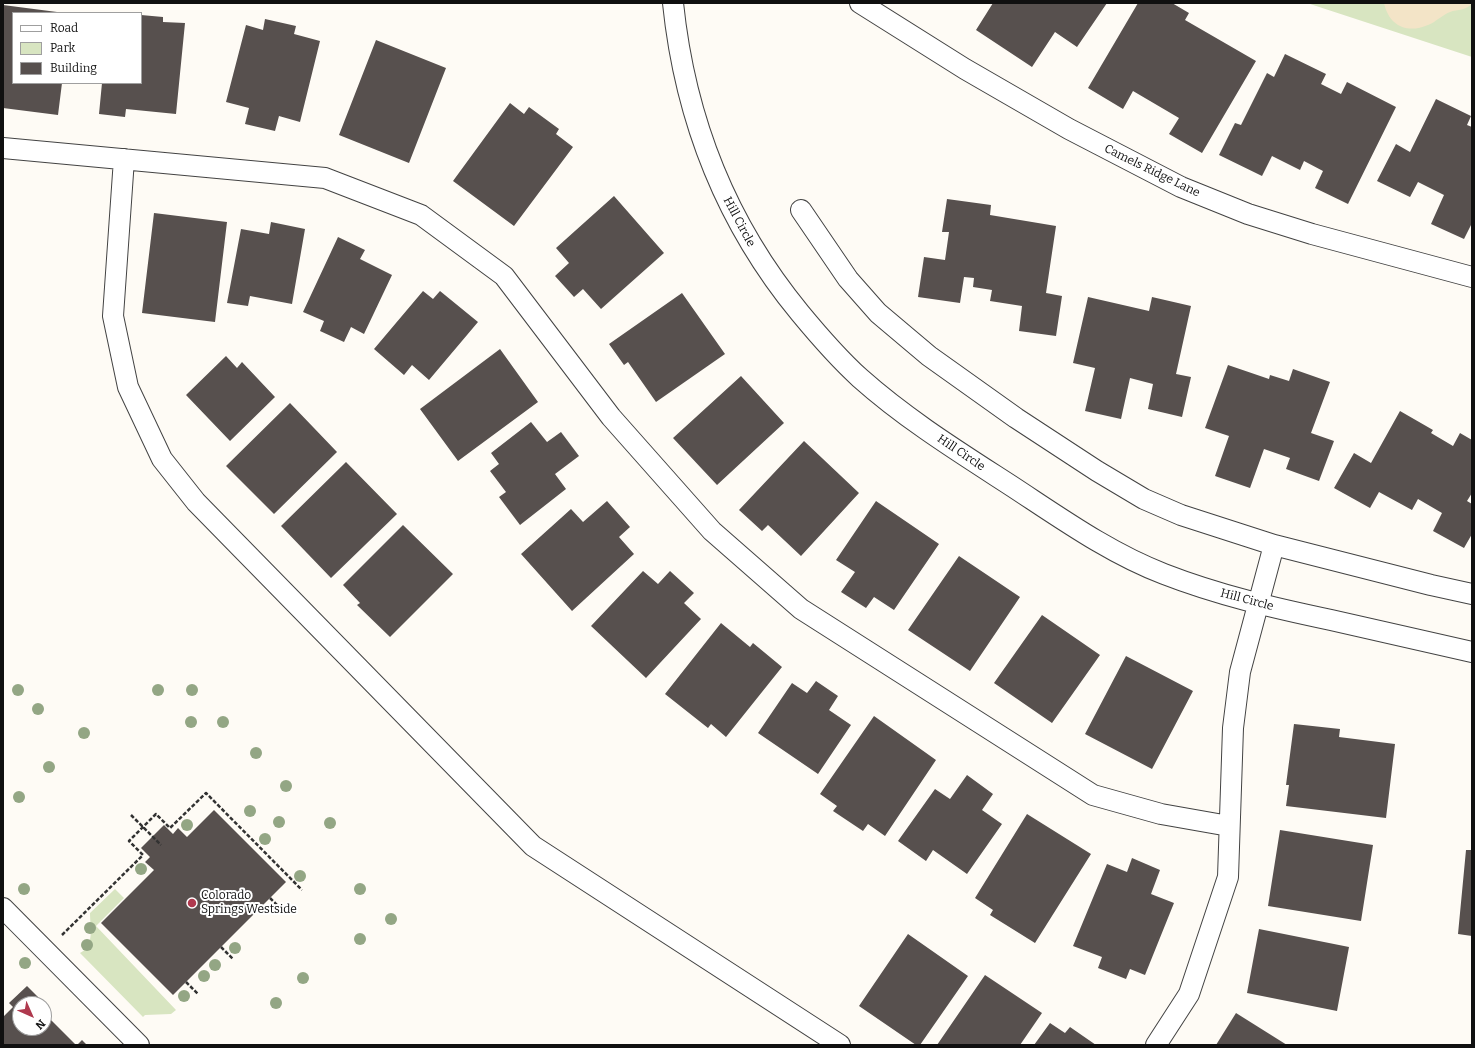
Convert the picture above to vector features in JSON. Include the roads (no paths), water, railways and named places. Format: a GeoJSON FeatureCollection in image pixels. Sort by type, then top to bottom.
{"type":"FeatureCollection","features":[{"type":"Feature","properties":{"kind":"street","name":"Hill Circle"},"geometry":{"type":"LineString","coordinates":[[673,3],[678,43],[693,113],[708,158],[731,210],[761,261],[787,297],[823,340],[860,378],[904,414],[954,449],[1115,552],[1161,573],[1199,587],[1259,604],[1472,652]]}},
{"type":"Feature","properties":{"kind":"street","name":"Camels Ridge Lane"},"geometry":{"type":"LineString","coordinates":[[860,3],[965,69],[1069,129],[1181,187],[1255,217],[1472,277]]}},
{"type":"Feature","properties":{"kind":"street"},"geometry":{"type":"LineString","coordinates":[[3,148],[325,178],[421,216],[504,276],[611,417],[712,531],[801,609],[1092,795],[1161,814],[1229,826]]}},
{"type":"Feature","properties":{"kind":"street"},"geometry":{"type":"LineString","coordinates":[[124,159],[113,316],[128,387],[162,459],[196,502],[533,846],[840,1045]]}},
{"type":"Feature","properties":{"kind":"street"},"geometry":{"type":"LineString","coordinates":[[800,210],[848,279],[878,313],[930,356],[1016,418],[1097,471],[1144,499],[1181,515],[1274,545],[1472,594]]}},
{"type":"Feature","properties":{"kind":"street"},"geometry":{"type":"LineString","coordinates":[[1156,1045],[1189,994],[1228,877],[1232,728],[1240,672],[1274,545]]}},
{"type":"Feature","properties":{"kind":"street"},"geometry":{"type":"LineString","coordinates":[[3,908],[139,1045]]}},
{"type":"Feature","properties":{"kind":"place","name":"Colorado Springs Westside"},"geometry":{"type":"Point","coordinates":[192,903]}}]}
